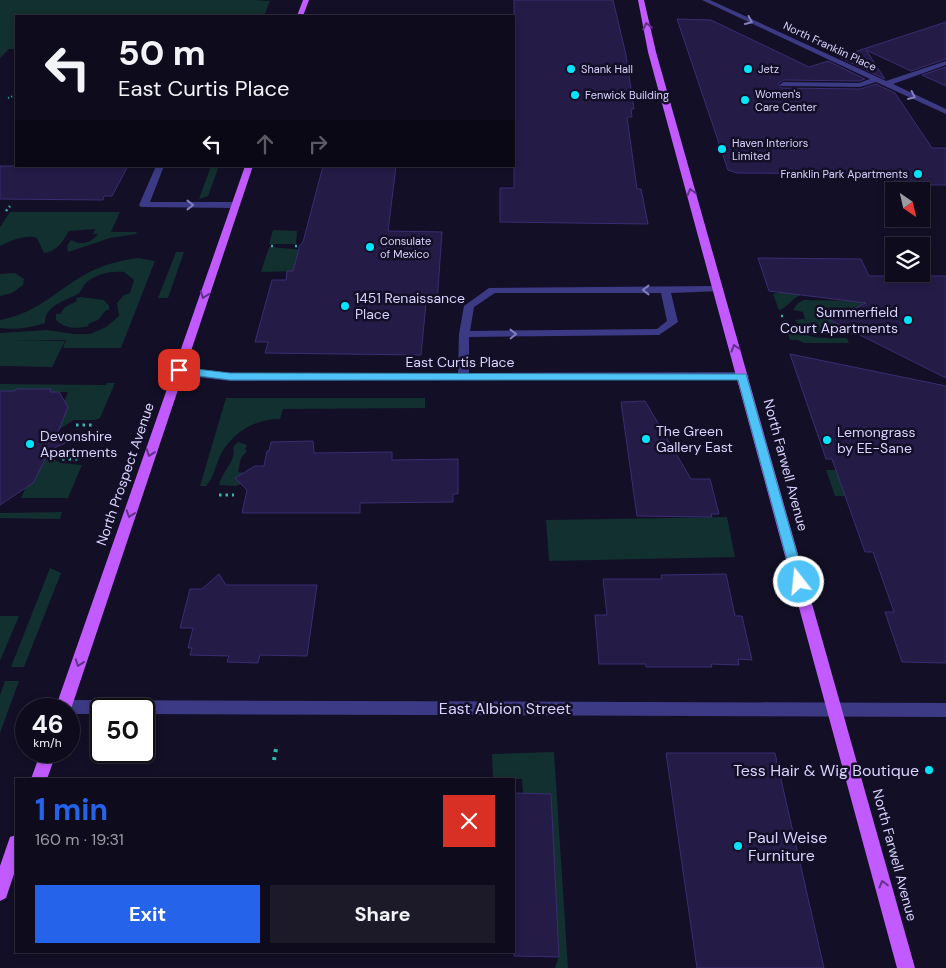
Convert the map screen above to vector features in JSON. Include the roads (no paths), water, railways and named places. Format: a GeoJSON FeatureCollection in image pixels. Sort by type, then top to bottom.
{"type":"FeatureCollection","features":[{"type":"Feature","properties":{"kind":"main road"},"geometry":{"type":"LineString","coordinates":[[300,15],[306,0]]}},
{"type":"Feature","properties":{"kind":"main road","name":"North Farwell Avenue"},"geometry":{"type":"LineString","coordinates":[[642,0],[652,52],[906,968]]}},
{"type":"Feature","properties":{"kind":"main road","name":"North Prospect Avenue"},"geometry":{"type":"LineString","coordinates":[[66,698],[249,167]]}},
{"type":"Feature","properties":{"kind":"main road"},"geometry":{"type":"LineString","coordinates":[[39,778],[45,763]]}},
{"type":"Feature","properties":{"kind":"main road"},"geometry":{"type":"LineString","coordinates":[[0,892],[15,846]]}},
{"type":"Feature","properties":{"kind":"street","name":"North Franklin Place"},"geometry":{"type":"LineString","coordinates":[[705,0],[946,112]]}},
{"type":"Feature","properties":{"kind":"street"},"geometry":{"type":"LineString","coordinates":[[886,84],[946,63]]}},
{"type":"Feature","properties":{"kind":"street"},"geometry":{"type":"LineString","coordinates":[[784,84],[860,85],[876,80]]}},
{"type":"Feature","properties":{"kind":"street"},"geometry":{"type":"LineString","coordinates":[[160,167],[144,205],[236,205]]}},
{"type":"Feature","properties":{"kind":"street"},"geometry":{"type":"LineString","coordinates":[[463,376],[464,334],[469,306],[493,290],[718,289]]}},
{"type":"Feature","properties":{"kind":"street"},"geometry":{"type":"LineString","coordinates":[[464,334],[659,332],[673,322],[665,290]]}},
{"type":"Feature","properties":{"kind":"street","name":"East Curtis Place"},"geometry":{"type":"LineString","coordinates":[[179,370],[230,377],[743,376]]}},
{"type":"Feature","properties":{"kind":"street","name":"East Albion Street"},"geometry":{"type":"LineString","coordinates":[[80,708],[946,710]]}},
{"type":"Feature","properties":{"kind":"place","name":"Shank Hall"},"geometry":{"type":"Point","coordinates":[571,69]}},
{"type":"Feature","properties":{"kind":"place","name":"Jetz"},"geometry":{"type":"Point","coordinates":[748,69]}},
{"type":"Feature","properties":{"kind":"place","name":"Fenwick Building"},"geometry":{"type":"Point","coordinates":[575,95]}},
{"type":"Feature","properties":{"kind":"place","name":"Women's Care Center"},"geometry":{"type":"Point","coordinates":[745,100]}},
{"type":"Feature","properties":{"kind":"place","name":"Haven Interiors Limited"},"geometry":{"type":"Point","coordinates":[722,149]}},
{"type":"Feature","properties":{"kind":"place","name":"Franklin Park Apartments"},"geometry":{"type":"Point","coordinates":[918,174]}},
{"type":"Feature","properties":{"kind":"place","name":"Consulate of Mexico"},"geometry":{"type":"Point","coordinates":[370,247]}},
{"type":"Feature","properties":{"kind":"place","name":"1451 Renaissance Place"},"geometry":{"type":"Point","coordinates":[345,306]}},
{"type":"Feature","properties":{"kind":"place","name":"Summerfield Court Apartments"},"geometry":{"type":"Point","coordinates":[908,320]}},
{"type":"Feature","properties":{"kind":"place","name":"The Green Gallery East"},"geometry":{"type":"Point","coordinates":[646,439]}},
{"type":"Feature","properties":{"kind":"place","name":"Lemongrass by EE-Sane"},"geometry":{"type":"Point","coordinates":[827,440]}},
{"type":"Feature","properties":{"kind":"place","name":"Devonshire Apartments"},"geometry":{"type":"Point","coordinates":[30,444]}},
{"type":"Feature","properties":{"kind":"place","name":"Tess Hair & Wig Boutique"},"geometry":{"type":"Point","coordinates":[929,770]}},
{"type":"Feature","properties":{"kind":"place","name":"Paul Weise Furniture"},"geometry":{"type":"Point","coordinates":[738,846]}}]}
